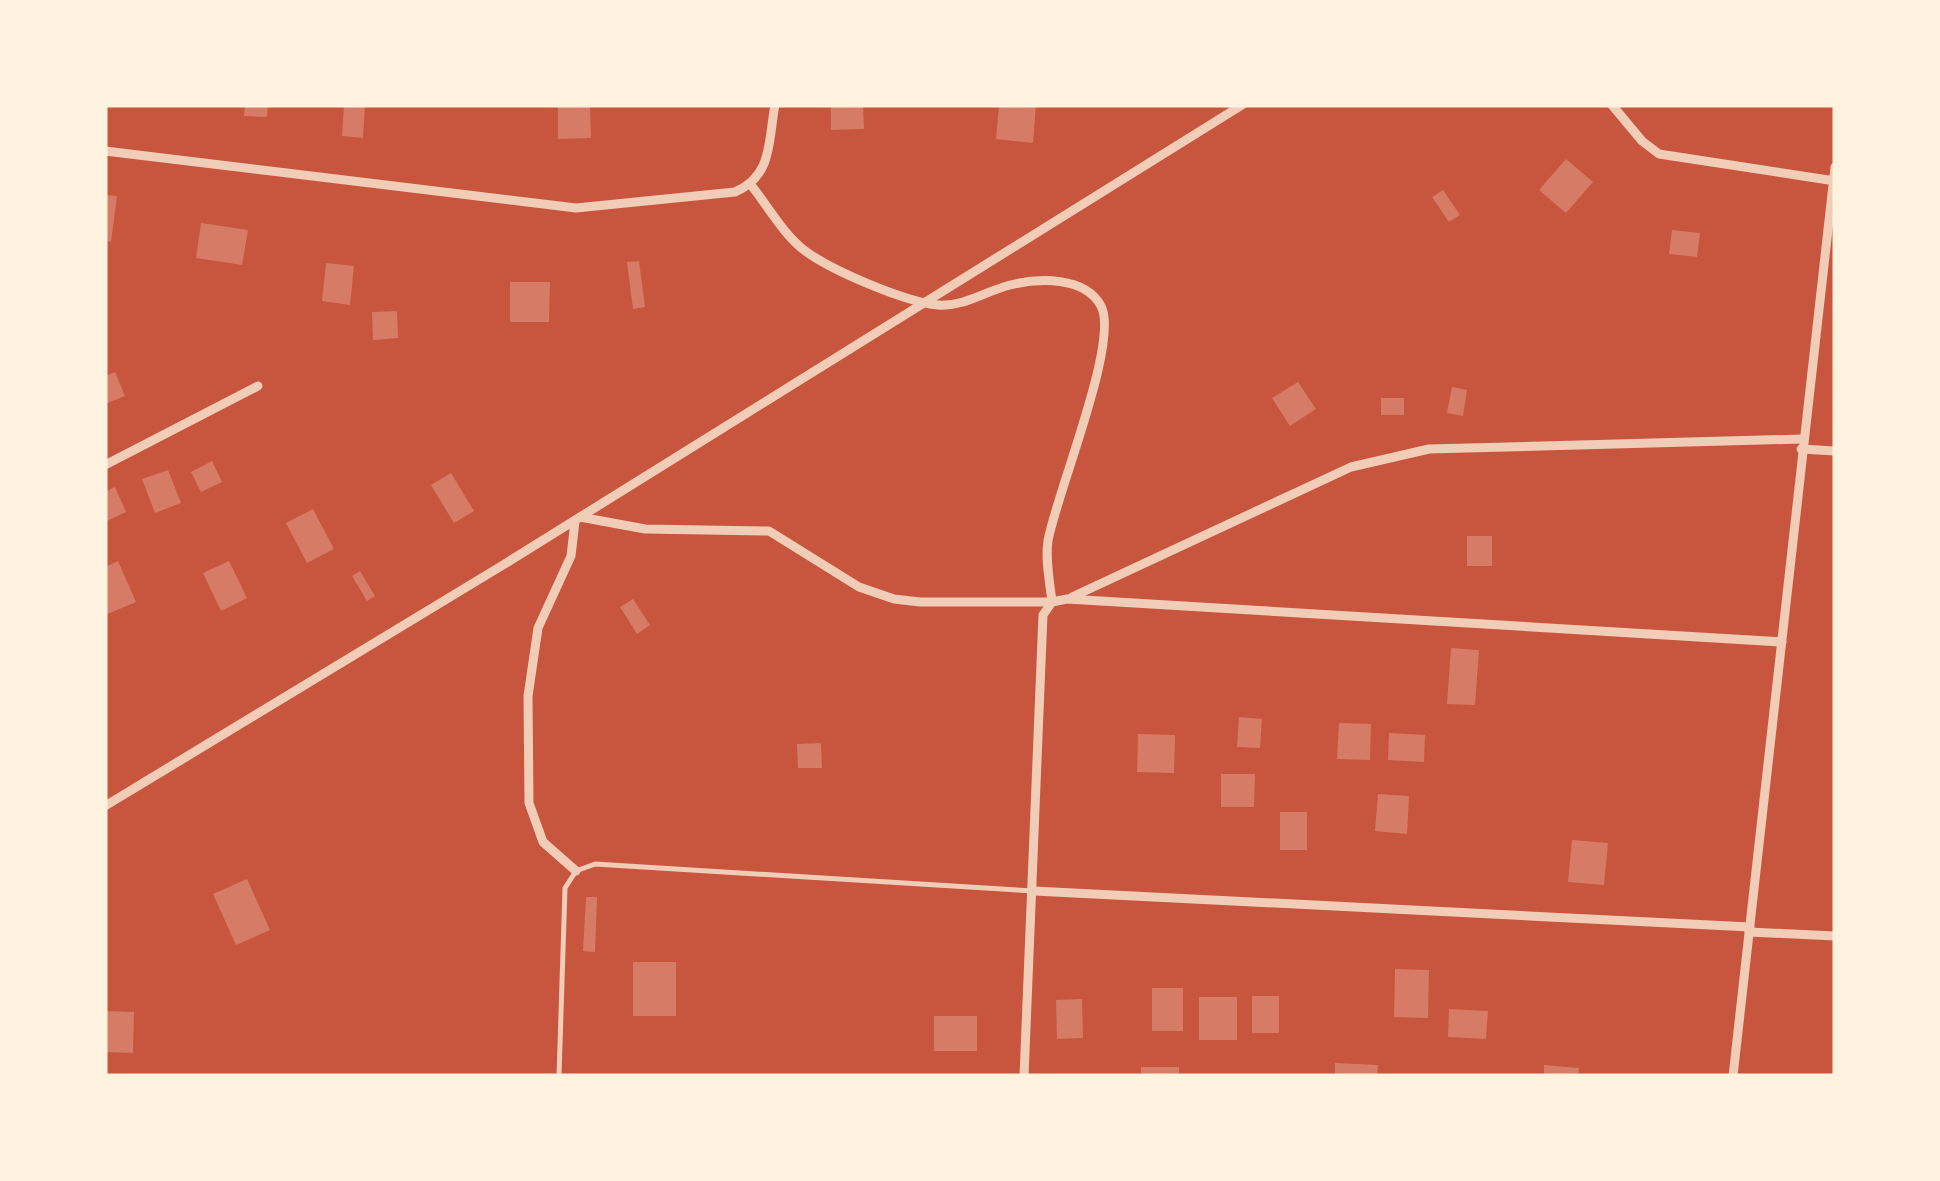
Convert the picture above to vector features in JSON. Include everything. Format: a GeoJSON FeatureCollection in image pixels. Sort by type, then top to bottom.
{"type":"FeatureCollection","features":[{"type":"Feature","properties":{"kind":"street"},"geometry":{"type":"LineString","coordinates":[[105,151],[576,208],[735,192],[751,185],[762,174],[775,105]]}},
{"type":"Feature","properties":{"kind":"street"},"geometry":{"type":"LineString","coordinates":[[105,806],[578,519],[1242,105]]}},
{"type":"Feature","properties":{"kind":"street"},"geometry":{"type":"LineString","coordinates":[[1612,105],[1642,141],[1659,154],[1834,180]]}},
{"type":"Feature","properties":{"kind":"street"},"geometry":{"type":"LineString","coordinates":[[1734,1076],[1835,168]]}},
{"type":"Feature","properties":{"kind":"street"},"geometry":{"type":"LineString","coordinates":[[751,185],[802,249],[855,278],[940,305],[962,303],[1010,285],[1062,281],[1099,301],[1106,319],[1096,375],[1048,543],[1052,602],[1044,616],[1024,1076]]}},
{"type":"Feature","properties":{"kind":"street"},"geometry":{"type":"LineString","coordinates":[[105,465],[258,386]]}},
{"type":"Feature","properties":{"kind":"street"},"geometry":{"type":"LineString","coordinates":[[1067,600],[1351,468],[1429,448],[1802,444],[1835,450]]}},
{"type":"Feature","properties":{"kind":"street"},"geometry":{"type":"LineString","coordinates":[[578,519],[645,529],[769,531],[859,588],[920,602],[1067,600],[1782,642]]}},
{"type":"Feature","properties":{"kind":"street"},"geometry":{"type":"LineString","coordinates":[[576,871],[542,842],[529,802],[528,696],[538,628],[571,556],[578,519]]}},
{"type":"Feature","properties":{"kind":"street"},"geometry":{"type":"LineString","coordinates":[[1034,890],[1835,936]]}},
{"type":"Feature","properties":{"kind":"lane"},"geometry":{"type":"LineString","coordinates":[[559,1076],[565,888],[576,871],[595,864],[1034,890]]}},
{"type":"Feature","properties":{"kind":"building"},"geometry":{"type":"Polygon","coordinates":[[[245,105],[268,105],[267,117],[244,116],[245,105]]]}},
{"type":"Feature","properties":{"kind":"building"},"geometry":{"type":"Polygon","coordinates":[[[344,105],[365,105],[363,138],[342,136],[344,105]]]}},
{"type":"Feature","properties":{"kind":"building"},"geometry":{"type":"Polygon","coordinates":[[[558,105],[590,105],[591,138],[558,139],[558,105]]]}},
{"type":"Feature","properties":{"kind":"building"},"geometry":{"type":"Polygon","coordinates":[[[831,105],[863,105],[864,129],[831,130],[831,105]]]}},
{"type":"Feature","properties":{"kind":"building"},"geometry":{"type":"Polygon","coordinates":[[[999,105],[1036,105],[1033,143],[996,139],[999,105]]]}},
{"type":"Feature","properties":{"kind":"building"},"geometry":{"type":"Polygon","coordinates":[[[1566,159],[1593,182],[1566,213],[1539,190],[1566,159]]]}},
{"type":"Feature","properties":{"kind":"building"},"geometry":{"type":"Polygon","coordinates":[[[1443,190],[1460,215],[1449,222],[1432,197],[1443,190]]]}},
{"type":"Feature","properties":{"kind":"building"},"geometry":{"type":"Polygon","coordinates":[[[105,195],[117,196],[111,242],[105,241],[105,195]]]}},
{"type":"Feature","properties":{"kind":"building"},"geometry":{"type":"Polygon","coordinates":[[[201,223],[248,230],[242,265],[196,258],[201,223]]]}},
{"type":"Feature","properties":{"kind":"building"},"geometry":{"type":"Polygon","coordinates":[[[1672,230],[1700,233],[1697,257],[1669,254],[1672,230]]]}},
{"type":"Feature","properties":{"kind":"building"},"geometry":{"type":"Polygon","coordinates":[[[639,261],[645,307],[633,309],[627,262],[639,261]]]}},
{"type":"Feature","properties":{"kind":"building"},"geometry":{"type":"Polygon","coordinates":[[[326,263],[354,266],[350,305],[322,301],[326,263]]]}},
{"type":"Feature","properties":{"kind":"building"},"geometry":{"type":"Polygon","coordinates":[[[510,282],[550,282],[549,322],[510,322],[510,282]]]}},
{"type":"Feature","properties":{"kind":"building"},"geometry":{"type":"Polygon","coordinates":[[[397,311],[398,338],[373,340],[372,312],[397,311]]]}},
{"type":"Feature","properties":{"kind":"building"},"geometry":{"type":"Polygon","coordinates":[[[115,372],[125,396],[105,404],[105,376],[115,372]]]}},
{"type":"Feature","properties":{"kind":"building"},"geometry":{"type":"Polygon","coordinates":[[[1298,382],[1316,409],[1290,426],[1272,398],[1298,382]]]}},
{"type":"Feature","properties":{"kind":"building"},"geometry":{"type":"Polygon","coordinates":[[[1452,387],[1467,390],[1463,416],[1447,413],[1452,387]]]}},
{"type":"Feature","properties":{"kind":"building"},"geometry":{"type":"Polygon","coordinates":[[[1381,398],[1404,398],[1404,415],[1381,415],[1381,398]]]}},
{"type":"Feature","properties":{"kind":"building"},"geometry":{"type":"Polygon","coordinates":[[[212,461],[222,482],[201,492],[191,472],[212,461]]]}},
{"type":"Feature","properties":{"kind":"building"},"geometry":{"type":"Polygon","coordinates":[[[168,470],[181,503],[155,513],[142,479],[168,470]]]}},
{"type":"Feature","properties":{"kind":"building"},"geometry":{"type":"Polygon","coordinates":[[[451,473],[474,511],[454,523],[431,485],[451,473]]]}},
{"type":"Feature","properties":{"kind":"building"},"geometry":{"type":"Polygon","coordinates":[[[115,487],[126,512],[107,521],[105,492],[115,487]]]}},
{"type":"Feature","properties":{"kind":"building"},"geometry":{"type":"Polygon","coordinates":[[[313,509],[334,549],[307,563],[286,523],[313,509]]]}},
{"type":"Feature","properties":{"kind":"building"},"geometry":{"type":"Polygon","coordinates":[[[1467,536],[1492,536],[1492,566],[1467,566],[1467,536]]]}},
{"type":"Feature","properties":{"kind":"building"},"geometry":{"type":"Polygon","coordinates":[[[118,561],[136,602],[105,615],[105,567],[118,561]]]}},
{"type":"Feature","properties":{"kind":"building"},"geometry":{"type":"Polygon","coordinates":[[[229,561],[247,598],[221,611],[203,573],[229,561]]]}},
{"type":"Feature","properties":{"kind":"building"},"geometry":{"type":"Polygon","coordinates":[[[360,571],[375,596],[367,601],[352,576],[360,571]]]}},
{"type":"Feature","properties":{"kind":"building"},"geometry":{"type":"Polygon","coordinates":[[[633,599],[650,625],[637,634],[620,607],[633,599]]]}},
{"type":"Feature","properties":{"kind":"building"},"geometry":{"type":"Polygon","coordinates":[[[1451,648],[1479,650],[1475,705],[1447,704],[1451,648]]]}},
{"type":"Feature","properties":{"kind":"building"},"geometry":{"type":"Polygon","coordinates":[[[1239,717],[1262,719],[1260,748],[1237,747],[1239,717]]]}},
{"type":"Feature","properties":{"kind":"building"},"geometry":{"type":"Polygon","coordinates":[[[1339,723],[1371,724],[1370,760],[1337,759],[1339,723]]]}},
{"type":"Feature","properties":{"kind":"building"},"geometry":{"type":"Polygon","coordinates":[[[1389,733],[1425,735],[1424,762],[1388,760],[1389,733]]]}},
{"type":"Feature","properties":{"kind":"building"},"geometry":{"type":"Polygon","coordinates":[[[1138,734],[1175,735],[1174,773],[1137,772],[1138,734]]]}},
{"type":"Feature","properties":{"kind":"building"},"geometry":{"type":"Polygon","coordinates":[[[821,743],[822,768],[798,768],[797,744],[821,743]]]}},
{"type":"Feature","properties":{"kind":"building"},"geometry":{"type":"Polygon","coordinates":[[[1221,774],[1255,774],[1254,807],[1221,807],[1221,774]]]}},
{"type":"Feature","properties":{"kind":"building"},"geometry":{"type":"Polygon","coordinates":[[[1378,794],[1409,796],[1407,834],[1375,831],[1378,794]]]}},
{"type":"Feature","properties":{"kind":"building"},"geometry":{"type":"Polygon","coordinates":[[[1280,812],[1307,812],[1307,850],[1280,850],[1280,812]]]}},
{"type":"Feature","properties":{"kind":"building"},"geometry":{"type":"Polygon","coordinates":[[[1572,840],[1608,843],[1604,885],[1568,882],[1572,840]]]}},
{"type":"Feature","properties":{"kind":"building"},"geometry":{"type":"Polygon","coordinates":[[[247,879],[270,930],[236,945],[213,894],[247,879]]]}},
{"type":"Feature","properties":{"kind":"building"},"geometry":{"type":"Polygon","coordinates":[[[586,897],[597,897],[595,952],[583,951],[586,897]]]}},
{"type":"Feature","properties":{"kind":"building"},"geometry":{"type":"Polygon","coordinates":[[[633,962],[676,962],[676,1016],[633,1016],[633,962]]]}},
{"type":"Feature","properties":{"kind":"building"},"geometry":{"type":"Polygon","coordinates":[[[1395,969],[1429,970],[1428,1018],[1394,1017],[1395,969]]]}},
{"type":"Feature","properties":{"kind":"building"},"geometry":{"type":"Polygon","coordinates":[[[1152,988],[1183,988],[1183,1031],[1152,1031],[1152,988]]]}},
{"type":"Feature","properties":{"kind":"building"},"geometry":{"type":"Polygon","coordinates":[[[1252,996],[1279,996],[1279,1033],[1252,1033],[1252,996]]]}},
{"type":"Feature","properties":{"kind":"building"},"geometry":{"type":"Polygon","coordinates":[[[1199,997],[1237,997],[1237,1040],[1199,1040],[1199,997]]]}},
{"type":"Feature","properties":{"kind":"building"},"geometry":{"type":"Polygon","coordinates":[[[1082,999],[1083,1038],[1057,1039],[1056,1000],[1082,999]]]}},
{"type":"Feature","properties":{"kind":"building"},"geometry":{"type":"Polygon","coordinates":[[[1449,1009],[1488,1011],[1486,1039],[1448,1037],[1449,1009]]]}},
{"type":"Feature","properties":{"kind":"building"},"geometry":{"type":"Polygon","coordinates":[[[106,1011],[134,1012],[133,1053],[105,1052],[106,1011]]]}},
{"type":"Feature","properties":{"kind":"building"},"geometry":{"type":"Polygon","coordinates":[[[934,1016],[977,1016],[977,1051],[934,1051],[934,1016]]]}},
{"type":"Feature","properties":{"kind":"building"},"geometry":{"type":"Polygon","coordinates":[[[1335,1063],[1378,1065],[1377,1076],[1335,1076],[1335,1063]]]}},
{"type":"Feature","properties":{"kind":"building"},"geometry":{"type":"Polygon","coordinates":[[[1544,1065],[1579,1068],[1578,1076],[1544,1076],[1544,1065]]]}},
{"type":"Feature","properties":{"kind":"building"},"geometry":{"type":"Polygon","coordinates":[[[1141,1067],[1179,1067],[1179,1076],[1141,1076],[1141,1067]]]}}]}
